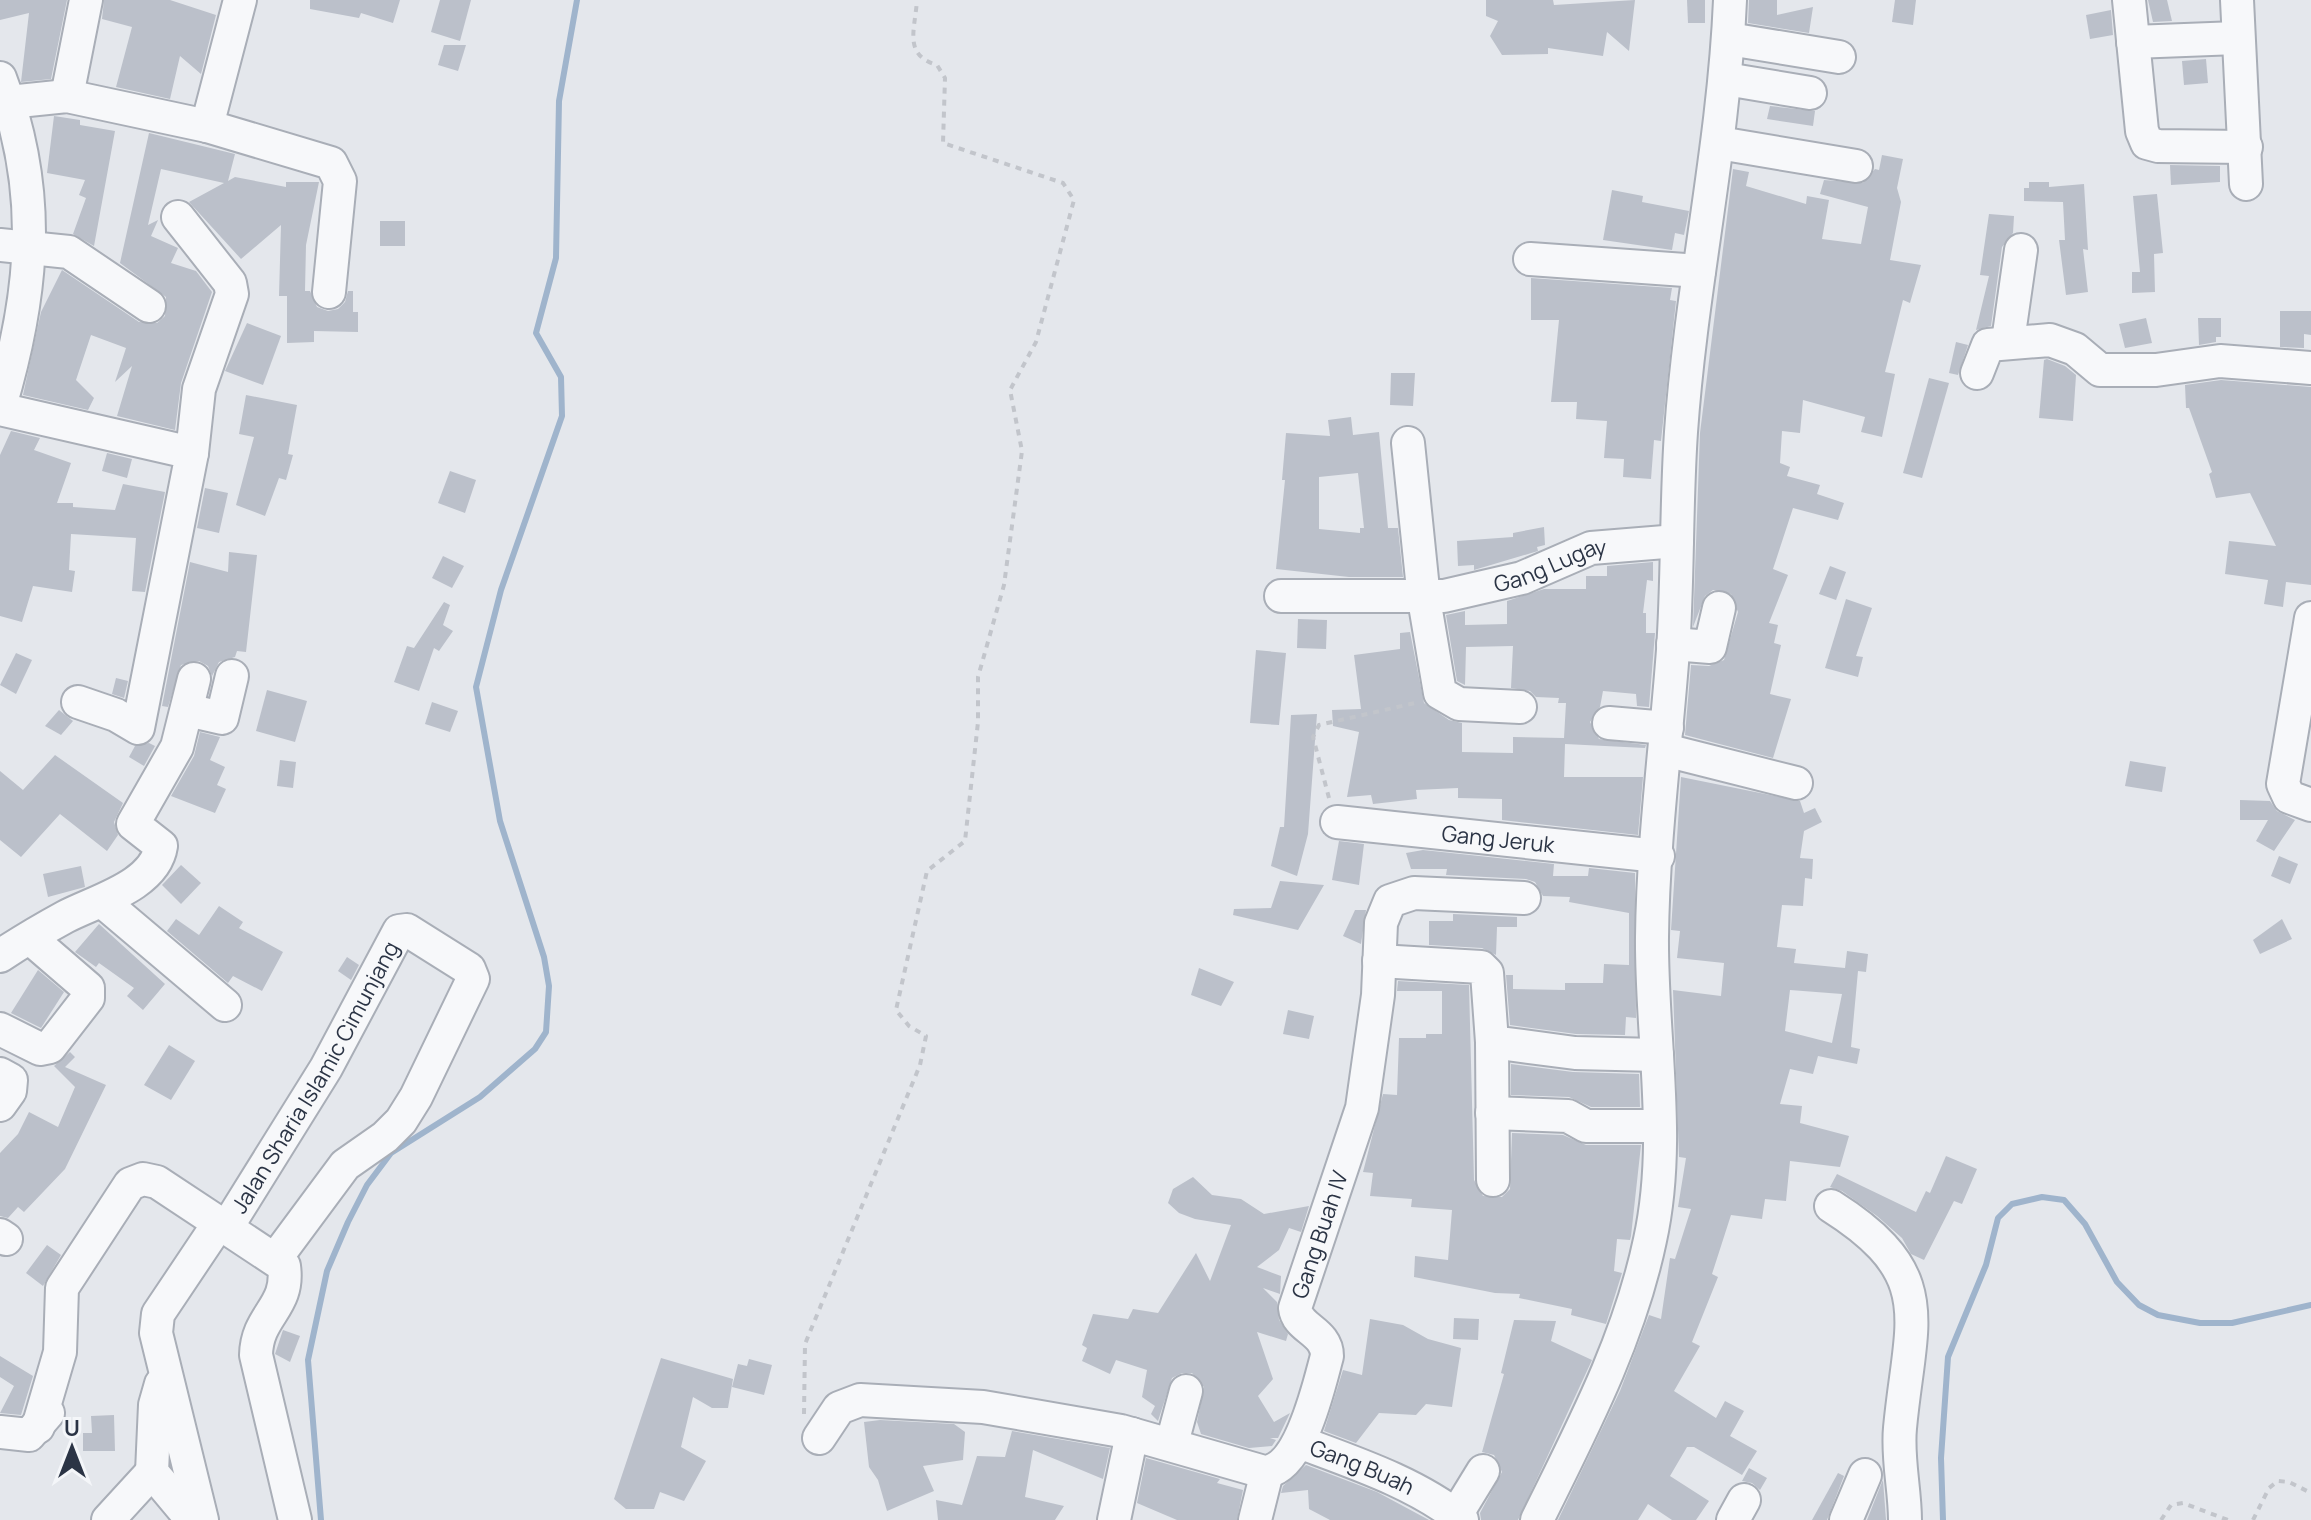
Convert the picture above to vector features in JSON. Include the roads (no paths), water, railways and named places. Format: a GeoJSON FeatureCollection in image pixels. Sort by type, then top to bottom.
{"type":"FeatureCollection","features":[{"type":"Feature","properties":{"kind":"street"},"geometry":{"type":"LineString","coordinates":[[67,96],[86,0]]}},
{"type":"Feature","properties":{"kind":"street"},"geometry":{"type":"LineString","coordinates":[[207,126],[240,0]]}},
{"type":"Feature","properties":{"kind":"street"},"geometry":{"type":"LineString","coordinates":[[1537,1520],[1597,1398],[1639,1285],[1651,1236],[1659,1126],[1652,937],[1673,644],[1681,431],[1699,271],[1719,143],[1730,0]]}},
{"type":"Feature","properties":{"kind":"street"},"geometry":{"type":"LineString","coordinates":[[2129,0],[2142,131],[2147,143],[2158,146],[2246,147]]}},
{"type":"Feature","properties":{"kind":"street"},"geometry":{"type":"LineString","coordinates":[[2237,0],[2246,184]]}},
{"type":"Feature","properties":{"kind":"street"},"geometry":{"type":"LineString","coordinates":[[2133,42],[2237,38]]}},
{"type":"Feature","properties":{"kind":"street"},"geometry":{"type":"LineString","coordinates":[[1729,39],[1839,57]]}},
{"type":"Feature","properties":{"kind":"street"},"geometry":{"type":"LineString","coordinates":[[1726,79],[1810,93]]}},
{"type":"Feature","properties":{"kind":"street"},"geometry":{"type":"LineString","coordinates":[[192,453],[0,407],[20,327],[14,246],[27,166],[5,90],[67,96],[207,126],[331,163],[337,169],[340,181],[329,292]]}},
{"type":"Feature","properties":{"kind":"street"},"geometry":{"type":"LineString","coordinates":[[1719,143],[1856,166]]}},
{"type":"Feature","properties":{"kind":"street"},"geometry":{"type":"LineString","coordinates":[[78,702],[116,715],[138,728],[192,453],[199,389],[232,294],[230,283],[178,217]]}},
{"type":"Feature","properties":{"kind":"street"},"geometry":{"type":"LineString","coordinates":[[14,246],[69,252],[149,306]]}},
{"type":"Feature","properties":{"kind":"street"},"geometry":{"type":"LineString","coordinates":[[2008,341],[2021,250]]}},
{"type":"Feature","properties":{"kind":"street"},"geometry":{"type":"LineString","coordinates":[[1530,259],[1699,271]]}},
{"type":"Feature","properties":{"kind":"street"},"geometry":{"type":"LineString","coordinates":[[1977,373],[1986,347],[2008,341],[2050,340],[2067,344],[2100,370],[2156,370],[2220,361],[2311,368]]}},
{"type":"Feature","properties":{"kind":"street"},"geometry":{"type":"LineString","coordinates":[[1408,443],[1424,599],[1438,686],[1443,697],[1459,704],[1520,707]]}},
{"type":"Feature","properties":{"kind":"street","name":"Gang Lugay"},"geometry":{"type":"LineString","coordinates":[[1281,596],[1424,599],[1522,578],[1591,548],[1677,541]]}},
{"type":"Feature","properties":{"kind":"street"},"geometry":{"type":"LineString","coordinates":[[1673,644],[1710,647],[1719,608]]}},
{"type":"Feature","properties":{"kind":"street"},"geometry":{"type":"LineString","coordinates":[[2311,618],[2283,784],[2289,797],[2311,805]]}},
{"type":"Feature","properties":{"kind":"street"},"geometry":{"type":"LineString","coordinates":[[187,710],[221,719],[232,676]]}},
{"type":"Feature","properties":{"kind":"street"},"geometry":{"type":"LineString","coordinates":[[1,954],[129,888],[159,856],[161,846],[133,824],[177,747],[194,679]]}},
{"type":"Feature","properties":{"kind":"street"},"geometry":{"type":"LineString","coordinates":[[1609,723],[1796,783]]}},
{"type":"Feature","properties":{"kind":"street","name":"Gang Jeruk"},"geometry":{"type":"LineString","coordinates":[[1337,822],[1658,856]]}},
{"type":"Feature","properties":{"kind":"street"},"geometry":{"type":"LineString","coordinates":[[1493,1180],[1492,1042],[1487,973],[1481,967],[1379,961],[1381,923],[1387,906],[1397,897],[1414,893],[1524,898]]}},
{"type":"Feature","properties":{"kind":"street"},"geometry":{"type":"LineString","coordinates":[[102,901],[225,1005]]}},
{"type":"Feature","properties":{"kind":"street","name":"Jalan Sharia Islamic Cimunjang"},"geometry":{"type":"LineString","coordinates":[[0,1432],[21,1437],[38,1427],[60,1352],[62,1288],[130,1184],[143,1179],[157,1182],[223,1225],[276,1258],[345,1165],[385,1137],[401,1121],[416,1097],[473,979],[469,969],[407,930],[399,931],[326,1068],[223,1225],[158,1314],[156,1333],[164,1373],[200,1520]]}},
{"type":"Feature","properties":{"kind":"street"},"geometry":{"type":"LineString","coordinates":[[0,1029],[40,1049],[50,1047],[88,998],[88,988],[30,938]]}},
{"type":"Feature","properties":{"kind":"street","name":"Gang Buah IV"},"geometry":{"type":"LineString","coordinates":[[1299,1442],[1328,1351],[1320,1335],[1298,1318],[1295,1308],[1362,1108],[1377,1009],[1379,961]]}},
{"type":"Feature","properties":{"kind":"street"},"geometry":{"type":"LineString","coordinates":[[1492,1042],[1575,1053],[1657,1055]]}},
{"type":"Feature","properties":{"kind":"street"},"geometry":{"type":"LineString","coordinates":[[0,1074],[11,1080],[10,1091],[0,1105]]}},
{"type":"Feature","properties":{"kind":"street"},"geometry":{"type":"LineString","coordinates":[[1492,1113],[1568,1116],[1586,1126],[1659,1126]]}},
{"type":"Feature","properties":{"kind":"street"},"geometry":{"type":"LineString","coordinates":[[1831,1206],[1860,1224],[1892,1257],[1905,1277],[1913,1323],[1900,1431],[1905,1520]]}},
{"type":"Feature","properties":{"kind":"street"},"geometry":{"type":"LineString","coordinates":[[276,1258],[284,1266],[287,1285],[285,1294],[259,1330],[256,1355],[295,1520]]}},
{"type":"Feature","properties":{"kind":"street","name":"Jalan Sharia Islamic Cimunjang"},"geometry":{"type":"LineString","coordinates":[[164,1373],[155,1405],[152,1472],[188,1515],[200,1520]]}},
{"type":"Feature","properties":{"kind":"street"},"geometry":{"type":"LineString","coordinates":[[1172,1443],[1186,1391]]}},
{"type":"Feature","properties":{"kind":"street"},"geometry":{"type":"LineString","coordinates":[[812,1433],[839,1408],[860,1400],[983,1407],[1172,1443],[1267,1472],[1273,1471],[1299,1442]]}},
{"type":"Feature","properties":{"kind":"street"},"geometry":{"type":"LineString","coordinates":[[1114,1520],[1132,1434]]}},
{"type":"Feature","properties":{"kind":"street","name":"Gang Buah"},"geometry":{"type":"LineString","coordinates":[[1299,1442],[1390,1479],[1459,1518]]}},
{"type":"Feature","properties":{"kind":"street"},"geometry":{"type":"LineString","coordinates":[[1459,1518],[1483,1471]]}},
{"type":"Feature","properties":{"kind":"street"},"geometry":{"type":"LineString","coordinates":[[108,1520],[152,1472]]}},
{"type":"Feature","properties":{"kind":"street"},"geometry":{"type":"LineString","coordinates":[[1255,1520],[1267,1472]]}},
{"type":"Feature","properties":{"kind":"street"},"geometry":{"type":"LineString","coordinates":[[1846,1520],[1865,1475]]}},
{"type":"Feature","properties":{"kind":"waterway"},"geometry":{"type":"LineString","coordinates":[[321,1520],[308,1360],[327,1271],[348,1222],[367,1185],[391,1153],[480,1097],[535,1049],[546,1032],[549,986],[544,957],[500,821],[476,687],[501,590],[562,416],[561,377],[536,333],[556,258],[559,101],[577,0]]}},
{"type":"Feature","properties":{"kind":"waterway"},"geometry":{"type":"LineString","coordinates":[[1943,1520],[1941,1458],[1948,1357],[1986,1265],[1998,1218],[2012,1204],[2042,1197],[2064,1200],[2085,1224],[2117,1282],[2139,1305],[2158,1315],[2200,1323],[2232,1323],[2311,1305]]}}]}
